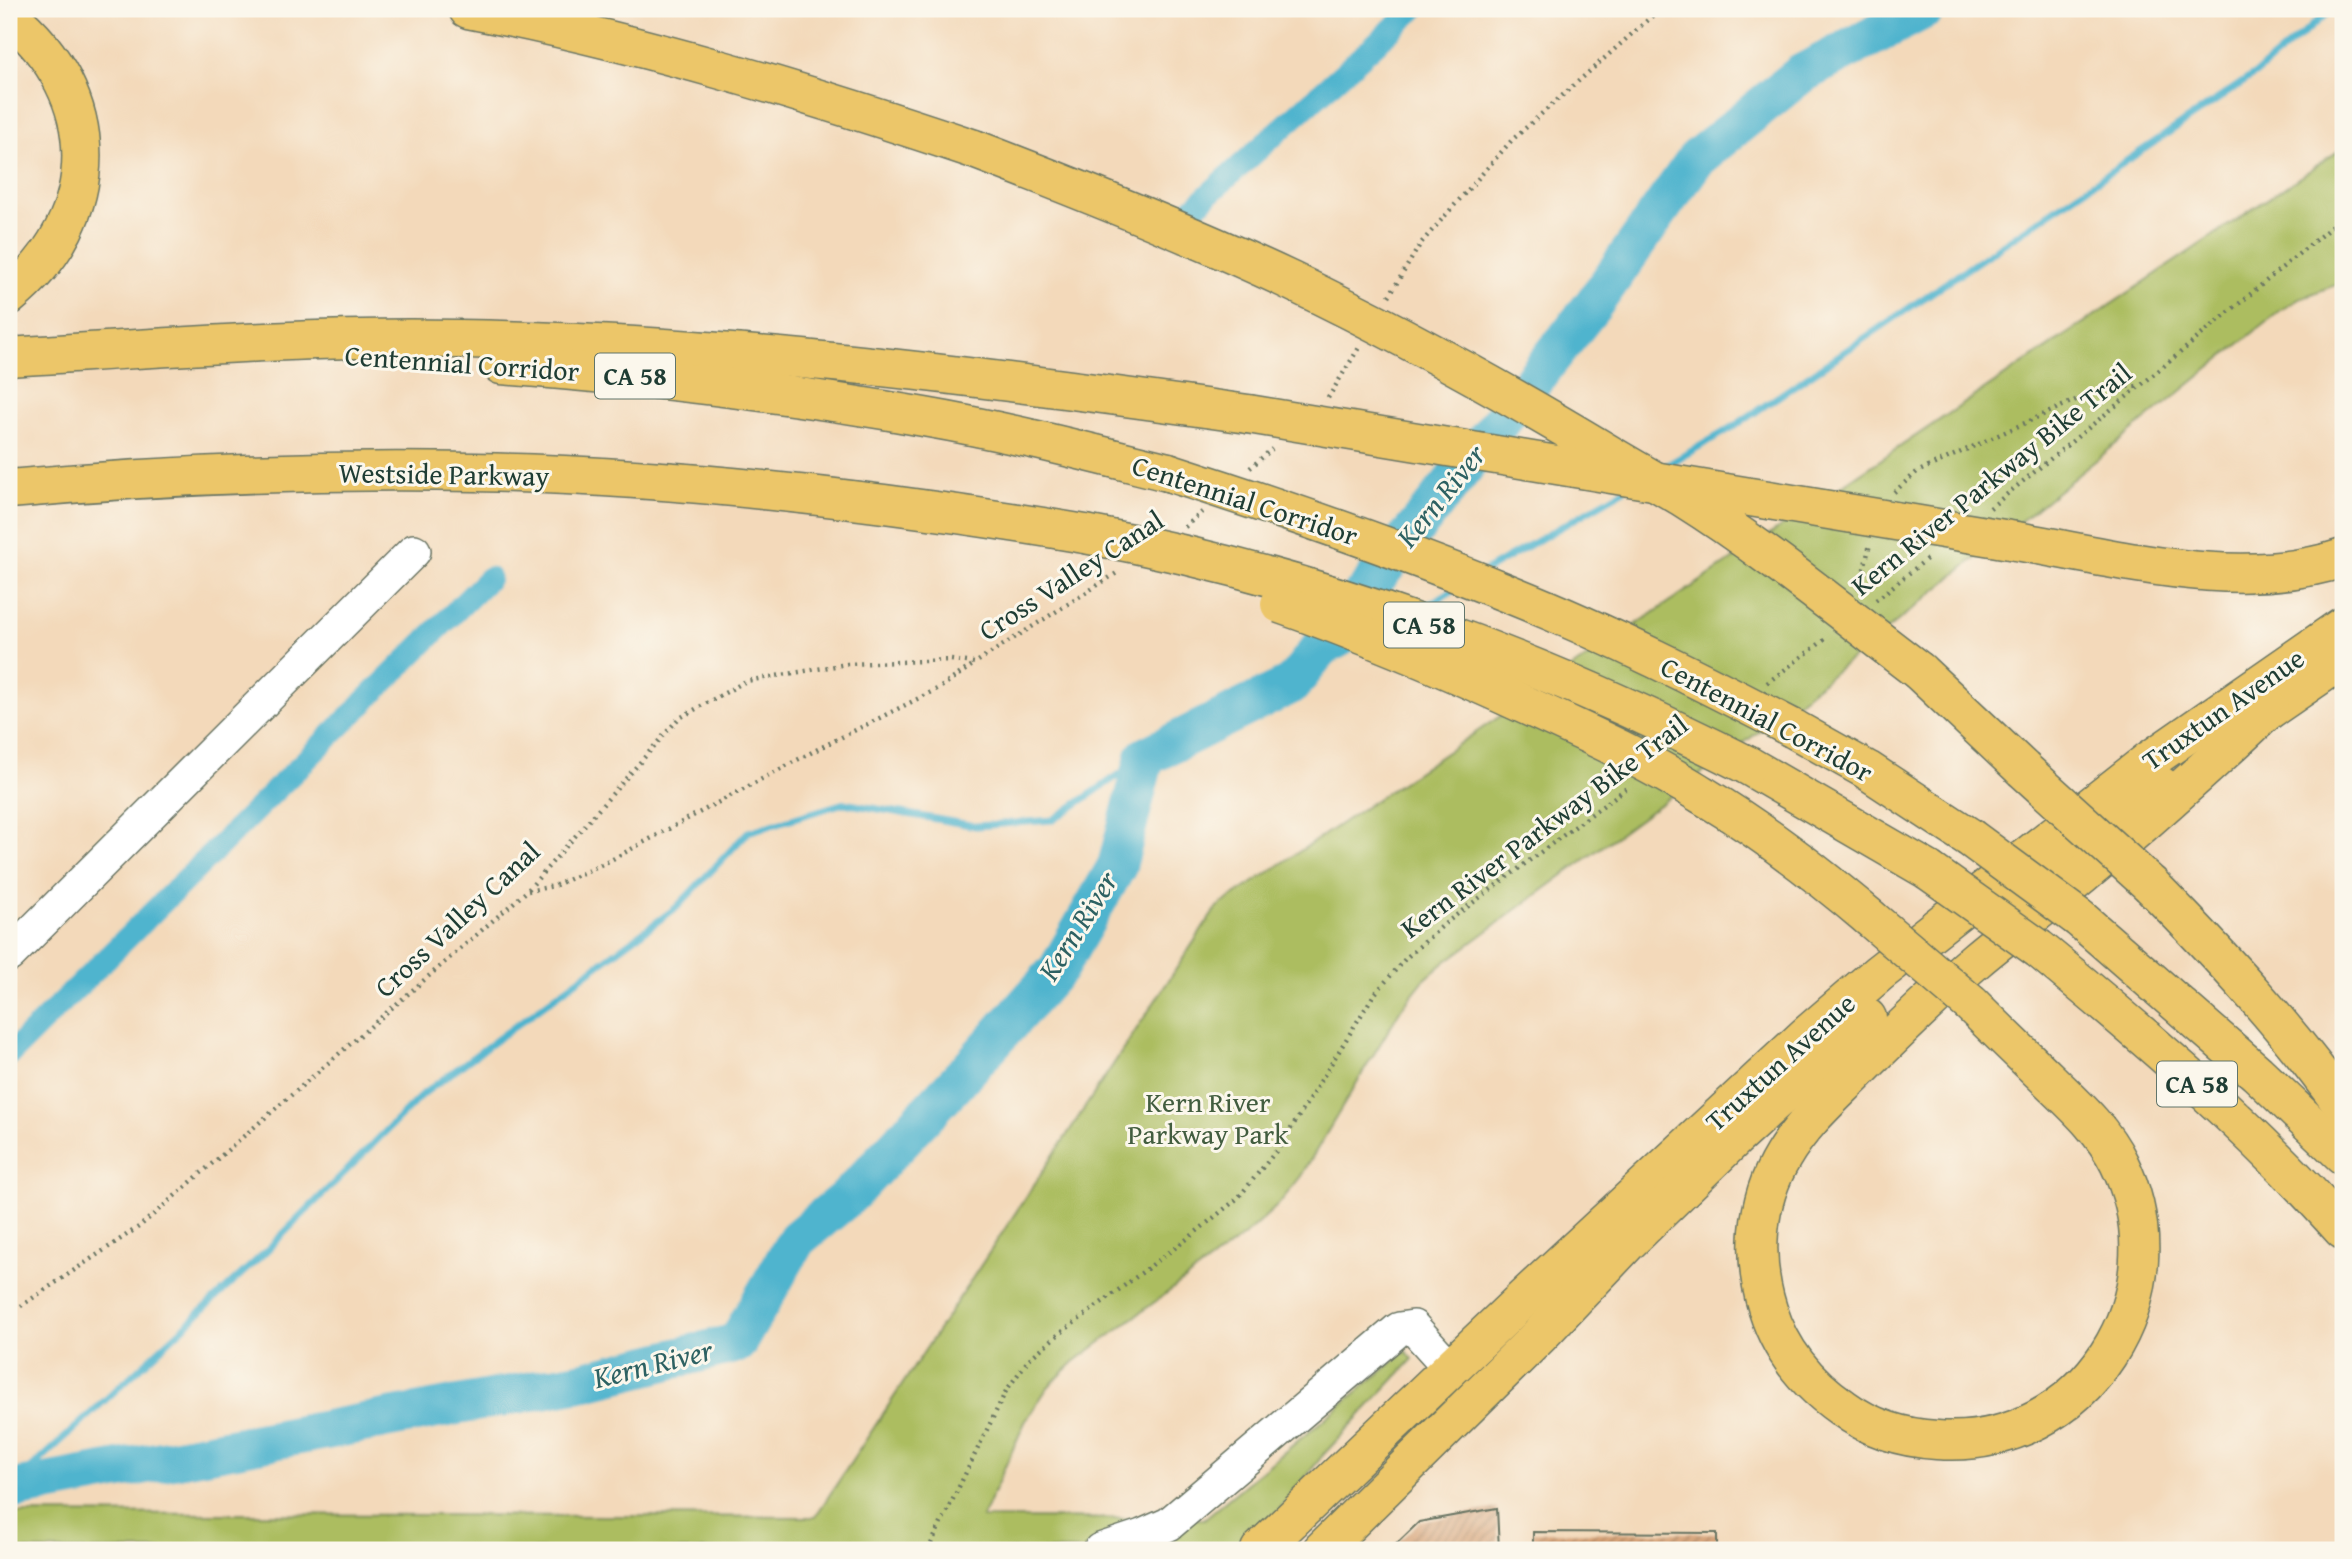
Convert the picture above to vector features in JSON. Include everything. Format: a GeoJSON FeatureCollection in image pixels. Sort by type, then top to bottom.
{"type":"FeatureCollection","features":[{"type":"Feature","properties":{"kind":"main road"},"geometry":{"type":"LineString","coordinates":[[468,9],[596,36],[708,65],[856,109],[974,149],[1122,207],[1290,281],[1445,359],[1527,405],[1682,497],[1801,581],[1919,671],[2022,769],[2151,885],[2224,958],[2273,1014],[2343,1105]]}},
{"type":"Feature","properties":{"kind":"main road"},"geometry":{"type":"LineString","coordinates":[[9,16],[37,41],[60,73],[76,111],[83,150],[79,186],[67,223],[36,271],[9,296]]}},
{"type":"Feature","properties":{"kind":"main road"},"geometry":{"type":"LineString","coordinates":[[9,357],[190,344],[343,338],[612,344],[787,356],[886,366],[1248,414],[2180,568],[2230,573],[2280,572],[2343,558]]}},
{"type":"Feature","properties":{"kind":"main road","name":"Centennial Corridor"},"geometry":{"type":"LineString","coordinates":[[93,352],[216,350],[477,363],[636,376],[765,392],[926,417],[1072,448],[1168,472],[1326,524],[1514,596],[1689,675],[1794,729],[1867,771],[1969,837],[2079,918],[2228,1047],[2343,1155]]}},
{"type":"Feature","properties":{"kind":"main road","name":"Westside Parkway"},"geometry":{"type":"LineString","coordinates":[[9,489],[177,476],[476,472],[720,486],[879,504],[1079,538]]}},
{"type":"Feature","properties":{"kind":"main road"},"geometry":{"type":"LineString","coordinates":[[1079,538],[1238,590],[1433,663],[1671,775],[1792,854],[1870,918],[1971,1004],[2085,1115],[2110,1146],[2124,1173],[2134,1205],[2140,1250],[2138,1274],[2126,1322],[2115,1345],[2084,1385],[2065,1402],[2026,1425],[1991,1437],[1947,1441],[1922,1439],[1873,1426],[1830,1400],[1812,1383],[1782,1343],[1767,1309],[1759,1271],[1760,1221],[1774,1174],[1790,1145],[1814,1115],[1931,1000],[1977,959],[2145,822],[2269,709]]}},
{"type":"Feature","properties":{"kind":"main road","name":"Centennial Corridor"},"geometry":{"type":"LineString","coordinates":[[1079,538],[1216,562],[1417,622],[1602,695],[1746,765],[1928,870],[2039,949],[2156,1045],[2248,1133],[2343,1230]]}},
{"type":"Feature","properties":{"kind":"main road","name":"Truxtun Avenue"},"geometry":{"type":"LineString","coordinates":[[1259,1550],[1805,1036],[1879,973],[2140,767],[2225,705],[2343,626]]}},
{"type":"Feature","properties":{"kind":"main road","name":"Truxtun Avenue"},"geometry":{"type":"LineString","coordinates":[[1329,1544],[1540,1335],[1696,1175],[1884,1002],[2177,774],[2343,659]]}},
{"type":"Feature","properties":{"kind":"main road"},"geometry":{"type":"LineString","coordinates":[[1329,1544],[1353,1483],[1443,1392],[1450,1368]]}},
{"type":"Feature","properties":{"kind":"lane"},"geometry":{"type":"LineString","coordinates":[[9,955],[414,551]]}},
{"type":"Feature","properties":{"kind":"lane"},"geometry":{"type":"LineString","coordinates":[[1100,1550],[1169,1524],[1399,1329],[1413,1327],[1450,1368]]}},
{"type":"Feature","properties":{"kind":"path"},"geometry":{"type":"LineString","coordinates":[[1386,302],[1421,243],[1512,140],[1660,9]]}},
{"type":"Feature","properties":{"kind":"path","name":"Kern River Parkway Bike Trail"},"geometry":{"type":"LineString","coordinates":[[1989,509],[2343,217]]}},
{"type":"Feature","properties":{"kind":"path"},"geometry":{"type":"LineString","coordinates":[[1320,406],[1330,397],[1365,338]]}},
{"type":"Feature","properties":{"kind":"path"},"geometry":{"type":"LineString","coordinates":[[1890,499],[1895,490],[1929,466],[2102,388],[2140,386]]}},
{"type":"Feature","properties":{"kind":"path"},"geometry":{"type":"LineString","coordinates":[[1250,468],[1280,442]]}},
{"type":"Feature","properties":{"kind":"path","name":"Cross Valley Canal"},"geometry":{"type":"LineString","coordinates":[[1180,531],[1210,504]]}},
{"type":"Feature","properties":{"kind":"path"},"geometry":{"type":"LineString","coordinates":[[1858,595],[1871,541]]}},
{"type":"Feature","properties":{"kind":"path","name":"Kern River Parkway Bike Trail"},"geometry":{"type":"LineString","coordinates":[[1870,605],[1935,552]]}},
{"type":"Feature","properties":{"kind":"path","name":"Cross Valley Canal"},"geometry":{"type":"LineString","coordinates":[[9,1314],[140,1226],[527,891],[678,719],[746,681],[847,664],[951,660],[975,663],[1124,569]]}},
{"type":"Feature","properties":{"kind":"path","name":"Kern River Parkway Bike Trail"},"geometry":{"type":"LineString","coordinates":[[1759,689],[1837,630]]}},
{"type":"Feature","properties":{"kind":"path"},"geometry":{"type":"LineString","coordinates":[[527,891],[554,886],[609,861],[814,751],[941,687],[975,663]]}},
{"type":"Feature","properties":{"kind":"path","name":"Kern River Parkway Bike Trail"},"geometry":{"type":"LineString","coordinates":[[928,1550],[1006,1391],[1029,1359],[1238,1198],[1280,1145],[1373,996],[1406,958],[1447,922],[1636,780]]}},
{"type":"Feature","properties":{"kind":"green space","name":"Kern River Parkway Park"},"geometry":{"type":"Polygon","coordinates":[[[2343,148],[2343,282],[2301,298],[2281,310],[1783,714],[1445,962],[1423,981],[1401,1009],[1301,1176],[1278,1205],[1245,1235],[1074,1362],[1048,1387],[1025,1422],[982,1518],[1204,1519],[1406,1351],[1413,1359],[1324,1454],[1268,1524],[1240,1550],[9,1550],[9,1513],[815,1517],[1217,907],[2343,148]]]}},
{"type":"Feature","properties":{"kind":"building"},"geometry":{"type":"Polygon","coordinates":[[[1497,1508],[1499,1550],[1390,1550],[1419,1522],[1497,1508]]]}},
{"type":"Feature","properties":{"kind":"building"},"geometry":{"type":"Polygon","coordinates":[[[1533,1532],[1717,1533],[1717,1550],[1533,1550],[1533,1532]]]}},
{"type":"Feature","properties":{"kind":"waterway"},"geometry":{"type":"LineString","coordinates":[[1187,214],[1414,9]]}},
{"type":"Feature","properties":{"kind":"waterway","name":"Kern River"},"geometry":{"type":"LineString","coordinates":[[9,1490],[585,1381],[737,1343],[797,1239],[849,1196],[1058,969],[1117,866],[1145,757],[1292,684],[1593,305],[1696,159],[1801,74],[1925,9]]}},
{"type":"Feature","properties":{"kind":"waterway"},"geometry":{"type":"LineString","coordinates":[[1664,467],[1733,427],[2255,74],[2332,9]]}},
{"type":"Feature","properties":{"kind":"waterway"},"geometry":{"type":"LineString","coordinates":[[1485,571],[1623,491]]}},
{"type":"Feature","properties":{"kind":"waterway"},"geometry":{"type":"LineString","coordinates":[[9,1055],[489,578]]}},
{"type":"Feature","properties":{"kind":"waterway"},"geometry":{"type":"LineString","coordinates":[[1419,610],[1457,588]]}},
{"type":"Feature","properties":{"kind":"waterway"},"geometry":{"type":"LineString","coordinates":[[1292,684],[1357,646]]}},
{"type":"Feature","properties":{"kind":"waterway"},"geometry":{"type":"LineString","coordinates":[[9,1489],[261,1256],[423,1094],[677,907],[748,832],[844,803],[976,826],[1053,820],[1145,757]]}}]}
